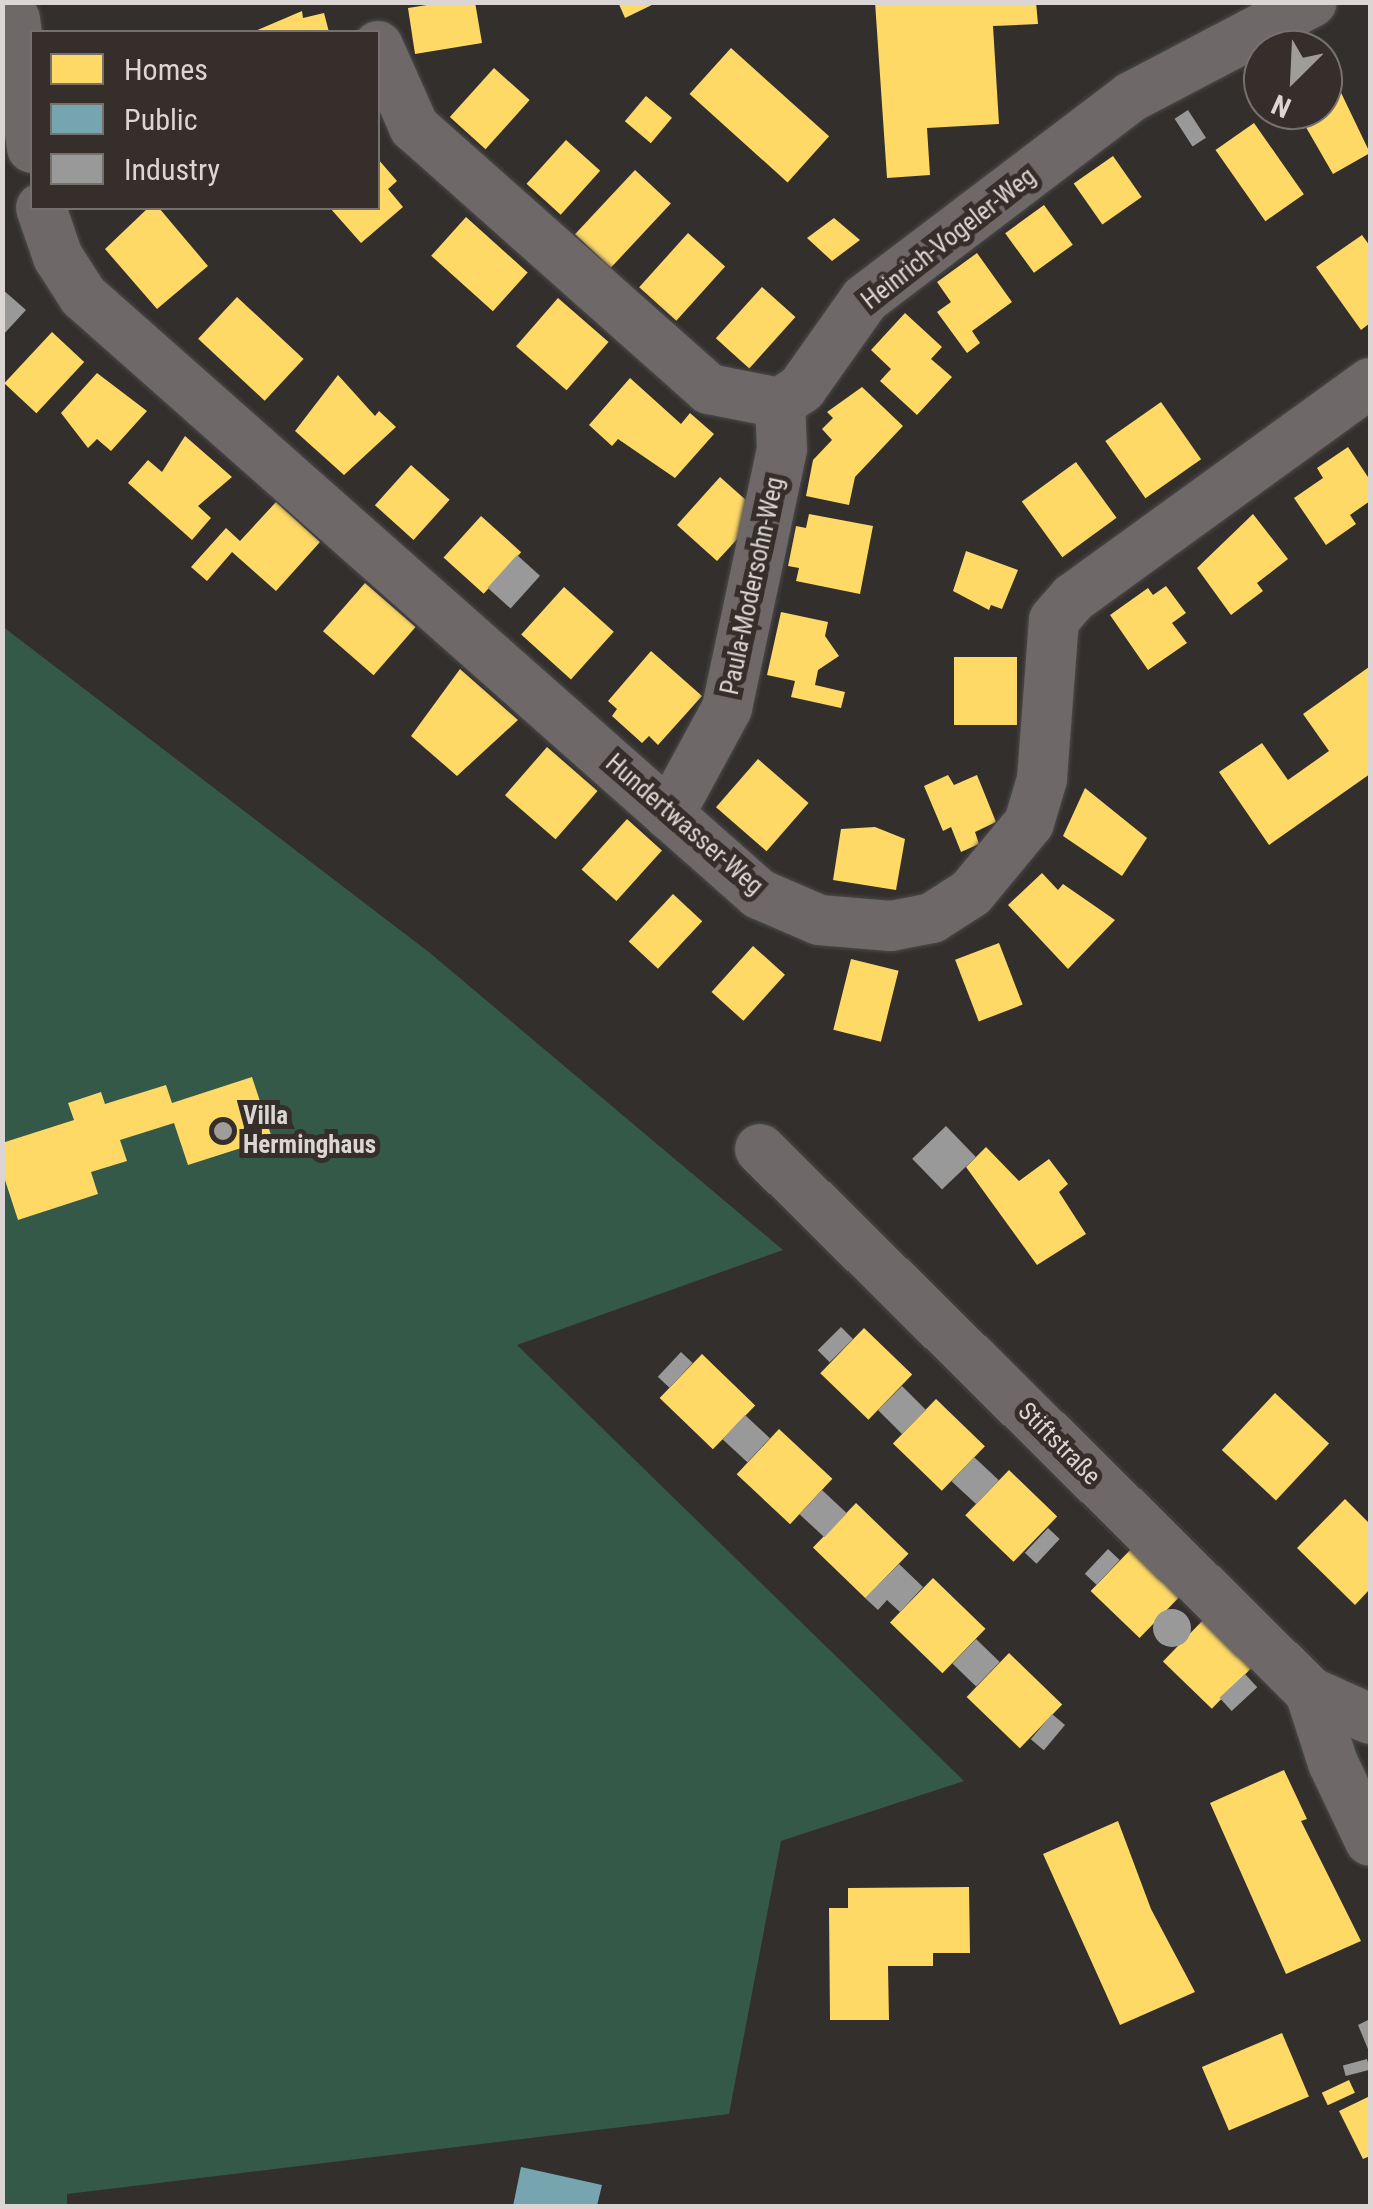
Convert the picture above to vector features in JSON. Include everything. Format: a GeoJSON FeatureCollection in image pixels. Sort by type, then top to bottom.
{"type":"FeatureCollection","features":[{"type":"Feature","properties":{"kind":"street"},"geometry":{"type":"LineString","coordinates":[[368,2],[374,30]]}},
{"type":"Feature","properties":{"kind":"street","name":"Heinrich-Vogeler-Weg"},"geometry":{"type":"LineString","coordinates":[[780,402],[802,388],[865,299],[1115,109],[1312,2]]}},
{"type":"Feature","properties":{"kind":"street"},"geometry":{"type":"LineString","coordinates":[[15,19],[30,133]]}},
{"type":"Feature","properties":{"kind":"street"},"geometry":{"type":"LineString","coordinates":[[380,50],[414,127],[709,389],[780,402]]}},
{"type":"Feature","properties":{"kind":"street","name":"Hundertwasser-Weg"},"geometry":{"type":"LineString","coordinates":[[41,210],[58,257],[83,296],[759,894],[819,920],[891,926],[932,918],[971,894],[1030,822],[1042,779],[1054,620],[1073,598],[1370,383]]}},
{"type":"Feature","properties":{"kind":"street","name":"Paula-Modersohn-Weg"},"geometry":{"type":"LineString","coordinates":[[669,815],[726,708],[782,450],[780,402]]}},
{"type":"Feature","properties":{"kind":"street","name":"Stiftstraße"},"geometry":{"type":"LineString","coordinates":[[760,1149],[1310,1692],[1370,1719]]}},
{"type":"Feature","properties":{"kind":"street"},"geometry":{"type":"LineString","coordinates":[[1310,1692],[1333,1763],[1370,1842]]}},
{"type":"Feature","properties":{"kind":"green space"},"geometry":{"type":"Polygon","coordinates":[[[2,626],[430,953],[783,1250],[517,1345],[964,1781],[781,1841],[729,2114],[67,2194],[67,2206],[3,2206],[2,626]]]}},
{"type":"Feature","properties":{"kind":"building: Homes"},"geometry":{"type":"Polygon","coordinates":[[[475,2],[482,43],[415,54],[408,8],[475,2]]]}},
{"type":"Feature","properties":{"kind":"building: Homes"},"geometry":{"type":"Polygon","coordinates":[[[618,2],[658,2],[625,18],[618,2]]]}},
{"type":"Feature","properties":{"kind":"building: Homes"},"geometry":{"type":"Polygon","coordinates":[[[875,2],[1036,2],[1038,24],[993,26],[999,124],[927,128],[930,175],[887,178],[875,2]]]}},
{"type":"Feature","properties":{"kind":"building: Homes"},"geometry":{"type":"Polygon","coordinates":[[[302,11],[303,18],[324,13],[328,30],[258,30],[302,11]]]}},
{"type":"Feature","properties":{"kind":"building: Homes"},"geometry":{"type":"Polygon","coordinates":[[[731,48],[829,136],[788,182],[690,94],[731,48]]]}},
{"type":"Feature","properties":{"kind":"building: Homes"},"geometry":{"type":"Polygon","coordinates":[[[494,68],[530,100],[486,149],[450,117],[494,68]]]}},
{"type":"Feature","properties":{"kind":"building: Homes"},"geometry":{"type":"Polygon","coordinates":[[[646,96],[672,118],[651,143],[625,121],[646,96]]]}},
{"type":"Feature","properties":{"kind":"building: Homes"},"geometry":{"type":"Polygon","coordinates":[[[1343,97],[1370,153],[1333,174],[1308,130],[1343,130],[1343,97]]]}},
{"type":"Feature","properties":{"kind":"building: Homes"},"geometry":{"type":"Polygon","coordinates":[[[1244,130],[1259,130],[1304,194],[1265,221],[1215,150],[1244,130]]]}},
{"type":"Feature","properties":{"kind":"building: Homes"},"geometry":{"type":"Polygon","coordinates":[[[566,140],[600,171],[561,215],[527,184],[566,140]]]}},
{"type":"Feature","properties":{"kind":"building: Homes"},"geometry":{"type":"Polygon","coordinates":[[[1113,156],[1142,197],[1102,224],[1074,184],[1113,156]]]}},
{"type":"Feature","properties":{"kind":"building: Homes"},"geometry":{"type":"Polygon","coordinates":[[[380,161],[397,181],[388,189],[403,207],[361,243],[332,210],[380,210],[380,161]]]}},
{"type":"Feature","properties":{"kind":"building: Homes"},"geometry":{"type":"Polygon","coordinates":[[[635,170],[671,203],[611,268],[575,234],[635,170]]]}},
{"type":"Feature","properties":{"kind":"building: Homes"},"geometry":{"type":"Polygon","coordinates":[[[1044,205],[1073,245],[1034,273],[1005,233],[1044,205]]]}},
{"type":"Feature","properties":{"kind":"building: Homes"},"geometry":{"type":"Polygon","coordinates":[[[146,210],[161,210],[208,266],[157,309],[105,249],[146,210]]]}},
{"type":"Feature","properties":{"kind":"building: Homes"},"geometry":{"type":"Polygon","coordinates":[[[466,217],[528,273],[493,311],[431,256],[466,217]]]}},
{"type":"Feature","properties":{"kind":"building: Homes"},"geometry":{"type":"Polygon","coordinates":[[[834,218],[860,240],[832,261],[807,238],[834,218]]]}},
{"type":"Feature","properties":{"kind":"building: Homes"},"geometry":{"type":"Polygon","coordinates":[[[688,233],[725,266],[676,321],[639,287],[688,233]]]}},
{"type":"Feature","properties":{"kind":"building: Homes"},"geometry":{"type":"Polygon","coordinates":[[[1362,235],[1370,246],[1370,323],[1361,330],[1316,267],[1362,235]]]}},
{"type":"Feature","properties":{"kind":"building: Homes"},"geometry":{"type":"Polygon","coordinates":[[[977,253],[1012,302],[972,331],[980,343],[967,353],[937,312],[951,302],[937,282],[977,253]]]}},
{"type":"Feature","properties":{"kind":"building: Homes"},"geometry":{"type":"Polygon","coordinates":[[[762,287],[795,317],[749,368],[716,338],[762,287]]]}},
{"type":"Feature","properties":{"kind":"building: Homes"},"geometry":{"type":"Polygon","coordinates":[[[237,297],[304,359],[265,401],[198,339],[237,297]]]}},
{"type":"Feature","properties":{"kind":"building: Homes"},"geometry":{"type":"Polygon","coordinates":[[[558,298],[609,342],[567,390],[516,346],[558,298]]]}},
{"type":"Feature","properties":{"kind":"building: Homes"},"geometry":{"type":"Polygon","coordinates":[[[905,313],[942,347],[931,359],[952,377],[917,415],[880,381],[891,369],[871,350],[905,313]]]}},
{"type":"Feature","properties":{"kind":"building: Homes"},"geometry":{"type":"Polygon","coordinates":[[[52,332],[84,362],[36,413],[4,383],[52,332]]]}},
{"type":"Feature","properties":{"kind":"building: Homes"},"geometry":{"type":"Polygon","coordinates":[[[97,373],[147,411],[111,451],[97,439],[88,448],[61,413],[97,373]]]}},
{"type":"Feature","properties":{"kind":"building: Homes"},"geometry":{"type":"Polygon","coordinates":[[[338,375],[375,416],[379,411],[396,427],[344,475],[295,431],[338,375]]]}},
{"type":"Feature","properties":{"kind":"building: Homes"},"geometry":{"type":"Polygon","coordinates":[[[630,378],[681,424],[690,413],[714,434],[675,478],[618,439],[612,446],[589,425],[630,378]]]}},
{"type":"Feature","properties":{"kind":"building: Homes"},"geometry":{"type":"Polygon","coordinates":[[[862,387],[903,426],[855,477],[849,505],[806,496],[813,460],[832,440],[822,429],[833,418],[827,412],[862,387]]]}},
{"type":"Feature","properties":{"kind":"building: Homes"},"geometry":{"type":"Polygon","coordinates":[[[1161,402],[1201,459],[1145,498],[1105,441],[1161,402]]]}},
{"type":"Feature","properties":{"kind":"building: Homes"},"geometry":{"type":"Polygon","coordinates":[[[185,436],[232,477],[198,506],[211,518],[192,540],[128,483],[148,460],[162,472],[185,436]]]}},
{"type":"Feature","properties":{"kind":"building: Homes"},"geometry":{"type":"Polygon","coordinates":[[[1348,447],[1370,480],[1370,501],[1350,515],[1356,524],[1326,545],[1294,498],[1323,478],[1317,468],[1348,447]]]}},
{"type":"Feature","properties":{"kind":"building: Homes"},"geometry":{"type":"Polygon","coordinates":[[[1076,462],[1117,518],[1062,557],[1022,501],[1076,462]]]}},
{"type":"Feature","properties":{"kind":"building: Homes"},"geometry":{"type":"Polygon","coordinates":[[[411,465],[450,500],[414,540],[375,505],[411,465]]]}},
{"type":"Feature","properties":{"kind":"building: Homes"},"geometry":{"type":"Polygon","coordinates":[[[720,477],[747,501],[741,535],[717,561],[677,525],[720,477]]]}},
{"type":"Feature","properties":{"kind":"building: Homes"},"geometry":{"type":"Polygon","coordinates":[[[276,502],[320,542],[276,591],[232,552],[207,581],[191,567],[226,528],[240,541],[276,502]]]}},
{"type":"Feature","properties":{"kind":"building: Homes"},"geometry":{"type":"Polygon","coordinates":[[[809,514],[873,526],[860,594],[796,581],[799,568],[788,566],[796,526],[806,528],[809,514]]]}},
{"type":"Feature","properties":{"kind":"building: Homes"},"geometry":{"type":"Polygon","coordinates":[[[1253,514],[1288,559],[1257,583],[1263,591],[1231,615],[1197,568],[1253,514]]]}},
{"type":"Feature","properties":{"kind":"building: Homes"},"geometry":{"type":"Polygon","coordinates":[[[481,516],[521,552],[484,594],[444,558],[481,516]]]}},
{"type":"Feature","properties":{"kind":"building: Homes"},"geometry":{"type":"Polygon","coordinates":[[[966,551],[1018,570],[1002,609],[991,605],[989,610],[953,591],[966,551]]]}},
{"type":"Feature","properties":{"kind":"building: Homes"},"geometry":{"type":"Polygon","coordinates":[[[365,583],[416,627],[374,675],[323,631],[365,583]]]}},
{"type":"Feature","properties":{"kind":"building: Homes"},"geometry":{"type":"Polygon","coordinates":[[[1166,586],[1186,613],[1172,623],[1187,643],[1148,670],[1110,615],[1148,588],[1153,595],[1166,586]]]}},
{"type":"Feature","properties":{"kind":"building: Homes"},"geometry":{"type":"Polygon","coordinates":[[[564,587],[614,632],[571,679],[521,635],[564,587]]]}},
{"type":"Feature","properties":{"kind":"building: Homes"},"geometry":{"type":"Polygon","coordinates":[[[781,612],[828,622],[825,636],[839,656],[818,670],[815,685],[845,692],[841,708],[791,697],[795,681],[767,675],[781,612]]]}},
{"type":"Feature","properties":{"kind":"building: Homes"},"geometry":{"type":"Polygon","coordinates":[[[651,651],[702,696],[658,745],[649,736],[642,743],[612,716],[617,709],[608,701],[651,651]]]}},
{"type":"Feature","properties":{"kind":"building: Homes"},"geometry":{"type":"Polygon","coordinates":[[[954,657],[1017,657],[1017,725],[954,725],[954,657]]]}},
{"type":"Feature","properties":{"kind":"building: Homes"},"geometry":{"type":"Polygon","coordinates":[[[1369,667],[1370,774],[1269,845],[1219,772],[1262,743],[1288,780],[1329,751],[1303,714],[1369,667]]]}},
{"type":"Feature","properties":{"kind":"building: Homes"},"geometry":{"type":"Polygon","coordinates":[[[460,669],[518,720],[457,776],[411,736],[460,669]]]}},
{"type":"Feature","properties":{"kind":"building: Homes"},"geometry":{"type":"Polygon","coordinates":[[[547,747],[598,791],[556,839],[505,795],[547,747]]]}},
{"type":"Feature","properties":{"kind":"building: Homes"},"geometry":{"type":"Polygon","coordinates":[[[758,759],[809,803],[767,851],[716,807],[758,759]]]}},
{"type":"Feature","properties":{"kind":"building: Homes"},"geometry":{"type":"Polygon","coordinates":[[[948,775],[954,785],[977,775],[996,822],[975,832],[979,844],[961,852],[951,827],[943,831],[924,786],[948,775]]]}},
{"type":"Feature","properties":{"kind":"building: Homes"},"geometry":{"type":"Polygon","coordinates":[[[1085,788],[1147,838],[1122,876],[1063,836],[1085,788]]]}},
{"type":"Feature","properties":{"kind":"building: Homes"},"geometry":{"type":"Polygon","coordinates":[[[627,819],[662,850],[616,901],[581,870],[627,819]]]}},
{"type":"Feature","properties":{"kind":"building: Homes"},"geometry":{"type":"Polygon","coordinates":[[[875,827],[905,839],[896,890],[833,880],[841,829],[875,827]]]}},
{"type":"Feature","properties":{"kind":"building: Homes"},"geometry":{"type":"Polygon","coordinates":[[[1042,873],[1058,890],[1063,884],[1115,920],[1068,969],[1008,905],[1042,873]]]}},
{"type":"Feature","properties":{"kind":"building: Homes"},"geometry":{"type":"Polygon","coordinates":[[[673,894],[702,921],[658,969],[629,942],[673,894]]]}},
{"type":"Feature","properties":{"kind":"building: Homes"},"geometry":{"type":"Polygon","coordinates":[[[999,943],[1023,1005],[979,1021],[955,960],[999,943]]]}},
{"type":"Feature","properties":{"kind":"building: Homes"},"geometry":{"type":"Polygon","coordinates":[[[753,946],[785,975],[743,1021],[712,992],[753,946]]]}},
{"type":"Feature","properties":{"kind":"building: Homes"},"geometry":{"type":"Polygon","coordinates":[[[851,959],[899,971],[881,1042],[833,1030],[851,959]]]}},
{"type":"Feature","properties":{"kind":"building: Homes","name":"Villa Herminghaus"},"geometry":{"type":"Polygon","coordinates":[[[252,1077],[272,1138],[188,1165],[174,1123],[120,1140],[127,1161],[91,1172],[98,1194],[18,1220],[2,1171],[2,1143],[74,1120],[68,1103],[101,1092],[105,1104],[166,1085],[172,1103],[252,1077]]]}},
{"type":"Feature","properties":{"kind":"building: Homes"},"geometry":{"type":"Polygon","coordinates":[[[986,1147],[1019,1181],[1049,1159],[1068,1184],[1059,1192],[1086,1234],[1037,1265],[966,1167],[986,1147]]]}},
{"type":"Feature","properties":{"kind":"building: Homes"},"geometry":{"type":"Polygon","coordinates":[[[864,1328],[912,1375],[868,1420],[820,1373],[864,1328]]]}},
{"type":"Feature","properties":{"kind":"building: Homes"},"geometry":{"type":"Polygon","coordinates":[[[702,1354],[755,1405],[713,1449],[660,1398],[702,1354]]]}},
{"type":"Feature","properties":{"kind":"building: Homes"},"geometry":{"type":"Polygon","coordinates":[[[1275,1393],[1329,1443],[1276,1501],[1222,1450],[1275,1393]]]}},
{"type":"Feature","properties":{"kind":"building: Homes"},"geometry":{"type":"Polygon","coordinates":[[[936,1399],[985,1446],[942,1491],[893,1444],[936,1399]]]}},
{"type":"Feature","properties":{"kind":"building: Homes"},"geometry":{"type":"Polygon","coordinates":[[[779,1429],[832,1479],[790,1524],[737,1474],[779,1429]]]}},
{"type":"Feature","properties":{"kind":"building: Homes"},"geometry":{"type":"Polygon","coordinates":[[[1009,1470],[1057,1517],[1013,1562],[965,1515],[1009,1470]]]}},
{"type":"Feature","properties":{"kind":"building: Homes"},"geometry":{"type":"Polygon","coordinates":[[[1345,1499],[1370,1524],[1370,1589],[1355,1605],[1297,1548],[1345,1499]]]}},
{"type":"Feature","properties":{"kind":"building: Homes"},"geometry":{"type":"Polygon","coordinates":[[[856,1503],[909,1554],[865,1598],[813,1548],[856,1503]]]}},
{"type":"Feature","properties":{"kind":"building: Homes"},"geometry":{"type":"Polygon","coordinates":[[[1133,1547],[1182,1594],[1140,1638],[1091,1591],[1133,1547]]]}},
{"type":"Feature","properties":{"kind":"building: Homes"},"geometry":{"type":"Polygon","coordinates":[[[933,1578],[986,1629],[942,1673],[890,1623],[933,1578]]]}},
{"type":"Feature","properties":{"kind":"building: Homes"},"geometry":{"type":"Polygon","coordinates":[[[1206,1617],[1255,1664],[1212,1709],[1163,1662],[1206,1617]]]}},
{"type":"Feature","properties":{"kind":"building: Homes"},"geometry":{"type":"Polygon","coordinates":[[[1009,1653],[1062,1704],[1020,1748],[967,1697],[1009,1653]]]}},
{"type":"Feature","properties":{"kind":"building: Homes"},"geometry":{"type":"Polygon","coordinates":[[[1284,1770],[1307,1819],[1301,1821],[1361,1941],[1286,1974],[1210,1803],[1284,1770]]]}},
{"type":"Feature","properties":{"kind":"building: Homes"},"geometry":{"type":"Polygon","coordinates":[[[1118,1821],[1151,1909],[1195,1992],[1120,2025],[1043,1854],[1118,1821]]]}},
{"type":"Feature","properties":{"kind":"building: Homes"},"geometry":{"type":"Polygon","coordinates":[[[969,1887],[970,1953],[933,1953],[933,1966],[888,1966],[889,2020],[830,2020],[829,1908],[848,1908],[848,1888],[969,1887]]]}},
{"type":"Feature","properties":{"kind":"building: Homes"},"geometry":{"type":"Polygon","coordinates":[[[1282,2033],[1309,2097],[1229,2131],[1202,2067],[1282,2033]]]}},
{"type":"Feature","properties":{"kind":"building: Homes"},"geometry":{"type":"Polygon","coordinates":[[[1349,2080],[1355,2093],[1328,2105],[1322,2093],[1349,2080]]]}},
{"type":"Feature","properties":{"kind":"building: Homes"},"geometry":{"type":"Polygon","coordinates":[[[1370,2096],[1370,2156],[1363,2159],[1339,2111],[1370,2096]]]}},
{"type":"Feature","properties":{"kind":"building: Public"},"geometry":{"type":"Polygon","coordinates":[[[521,2167],[602,2185],[597,2206],[513,2206],[521,2167]]]}},
{"type":"Feature","properties":{"kind":"building: Industry"},"geometry":{"type":"Polygon","coordinates":[[[1188,110],[1206,138],[1193,146],[1175,119],[1188,110]]]}},
{"type":"Feature","properties":{"kind":"building: Industry"},"geometry":{"type":"Polygon","coordinates":[[[2,289],[26,310],[2,336],[2,289]]]}},
{"type":"Feature","properties":{"kind":"building: Industry"},"geometry":{"type":"Polygon","coordinates":[[[517,555],[540,576],[511,608],[488,588],[517,555]]]}},
{"type":"Feature","properties":{"kind":"building: Industry"},"geometry":{"type":"Polygon","coordinates":[[[946,1126],[976,1157],[942,1190],[912,1159],[946,1126]]]}},
{"type":"Feature","properties":{"kind":"building: Industry"},"geometry":{"type":"Polygon","coordinates":[[[841,1327],[853,1339],[830,1362],[818,1350],[841,1327]]]}},
{"type":"Feature","properties":{"kind":"building: Industry"},"geometry":{"type":"Polygon","coordinates":[[[681,1352],[693,1363],[670,1388],[658,1377],[681,1352]]]}},
{"type":"Feature","properties":{"kind":"building: Industry"},"geometry":{"type":"Polygon","coordinates":[[[902,1386],[926,1410],[902,1434],[878,1410],[902,1386]]]}},
{"type":"Feature","properties":{"kind":"building: Industry"},"geometry":{"type":"Polygon","coordinates":[[[745,1415],[770,1438],[747,1462],[722,1439],[745,1415]]]}},
{"type":"Feature","properties":{"kind":"building: Industry"},"geometry":{"type":"Polygon","coordinates":[[[974,1457],[999,1480],[976,1504],[951,1481],[974,1457]]]}},
{"type":"Feature","properties":{"kind":"building: Industry"},"geometry":{"type":"Polygon","coordinates":[[[822,1490],[847,1513],[824,1537],[799,1514],[822,1490]]]}},
{"type":"Feature","properties":{"kind":"building: Industry"},"geometry":{"type":"Polygon","coordinates":[[[1048,1528],[1060,1539],[1037,1564],[1025,1553],[1048,1528]]]}},
{"type":"Feature","properties":{"kind":"building: Industry"},"geometry":{"type":"Polygon","coordinates":[[[1108,1549],[1120,1560],[1097,1585],[1085,1574],[1108,1549]]]}},
{"type":"Feature","properties":{"kind":"building: Industry"},"geometry":{"type":"Polygon","coordinates":[[[899,1564],[923,1587],[900,1612],[887,1600],[878,1610],[865,1598],[899,1564]]]}},
{"type":"Feature","properties":{"kind":"building: Industry"},"geometry":{"type":"Polygon","coordinates":[[[1172,1609],[1186,1614],[1191,1628],[1186,1642],[1172,1647],[1158,1642],[1153,1628],[1158,1614],[1172,1609]]]}},
{"type":"Feature","properties":{"kind":"building: Industry"},"geometry":{"type":"Polygon","coordinates":[[[976,1639],[1000,1662],[976,1686],[952,1663],[976,1639]]]}},
{"type":"Feature","properties":{"kind":"building: Industry"},"geometry":{"type":"Polygon","coordinates":[[[1245,1674],[1257,1687],[1232,1711],[1219,1698],[1245,1674]]]}},
{"type":"Feature","properties":{"kind":"building: Industry"},"geometry":{"type":"Polygon","coordinates":[[[1052,1714],[1065,1725],[1044,1750],[1031,1739],[1052,1714]]]}},
{"type":"Feature","properties":{"kind":"building: Industry"},"geometry":{"type":"Polygon","coordinates":[[[1370,2019],[1370,2054],[1358,2025],[1370,2019]]]}},
{"type":"Feature","properties":{"kind":"building: Industry"},"geometry":{"type":"Polygon","coordinates":[[[1367,2059],[1370,2070],[1346,2076],[1343,2065],[1367,2059]]]}},
{"type":"Feature","properties":{"kind":"place","name":"Villa Herminghaus"},"geometry":{"type":"Point","coordinates":[223,1131]}}]}
